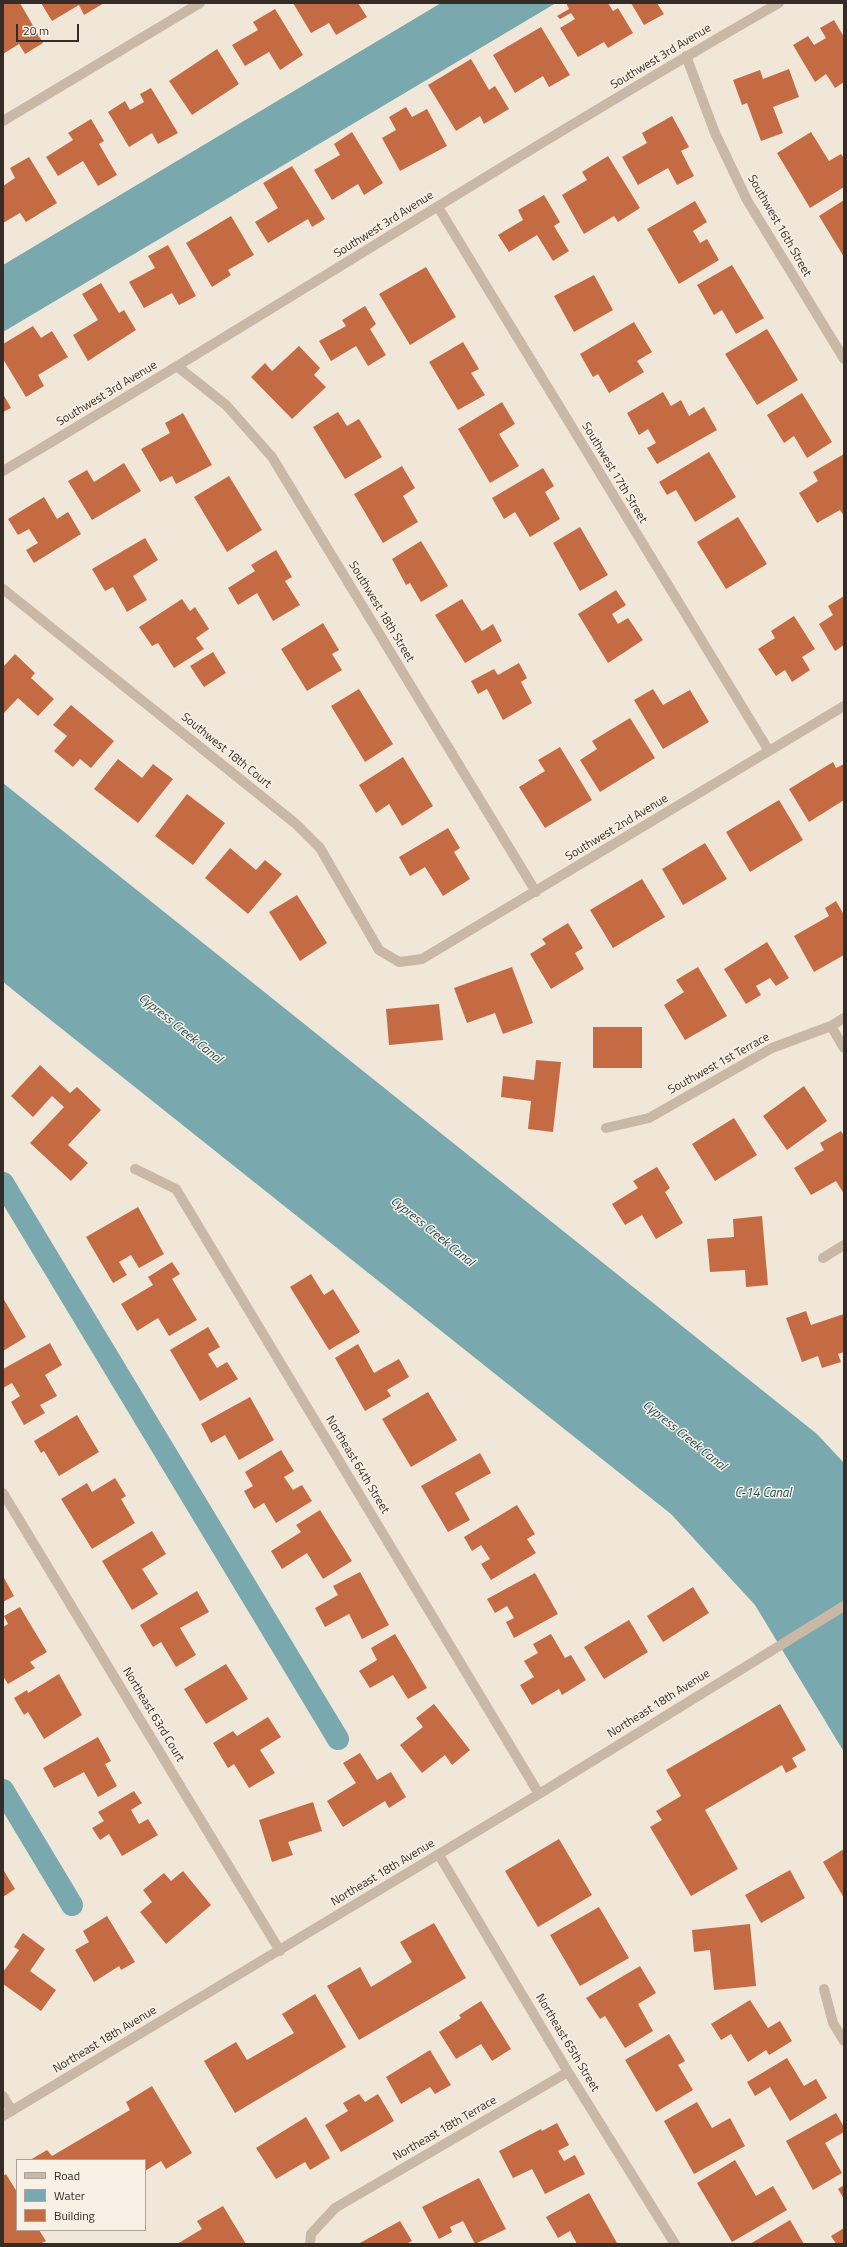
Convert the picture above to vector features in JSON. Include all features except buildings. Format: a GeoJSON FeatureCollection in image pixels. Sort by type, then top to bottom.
{"type":"FeatureCollection","features":[{"type":"Feature","properties":{"kind":"street"},"geometry":{"type":"LineString","coordinates":[[3,121],[200,3]]}},
{"type":"Feature","properties":{"kind":"street","name":"Southwest 3rd Avenue"},"geometry":{"type":"LineString","coordinates":[[3,470],[178,367],[686,56],[779,3]]}},
{"type":"Feature","properties":{"kind":"street","name":"Southwest 16th Street"},"geometry":{"type":"LineString","coordinates":[[686,56],[715,133],[746,200],[844,359]]}},
{"type":"Feature","properties":{"kind":"street","name":"Southwest 17th Street"},"geometry":{"type":"LineString","coordinates":[[438,208],[769,751]]}},
{"type":"Feature","properties":{"kind":"street","name":"Southwest 18th Street"},"geometry":{"type":"LineString","coordinates":[[178,367],[226,404],[272,457],[536,892]]}},
{"type":"Feature","properties":{"kind":"street","name":"Southwest 18th Court"},"geometry":{"type":"LineString","coordinates":[[3,589],[296,824],[320,848],[379,950],[399,962]]}},
{"type":"Feature","properties":{"kind":"street","name":"Southwest 2nd Avenue"},"geometry":{"type":"LineString","coordinates":[[399,962],[422,959],[844,706]]}},
{"type":"Feature","properties":{"kind":"street","name":"Southwest 1st Terrace"},"geometry":{"type":"LineString","coordinates":[[606,1128],[649,1118],[772,1048],[831,1026],[844,1018]]}},
{"type":"Feature","properties":{"kind":"street"},"geometry":{"type":"LineString","coordinates":[[831,1026],[844,1048]]}},
{"type":"Feature","properties":{"kind":"street","name":"Northeast 64th Street"},"geometry":{"type":"LineString","coordinates":[[135,1169],[176,1189],[539,1794]]}},
{"type":"Feature","properties":{"kind":"street"},"geometry":{"type":"LineString","coordinates":[[823,1258],[844,1245]]}},
{"type":"Feature","properties":{"kind":"street","name":"Northeast 63rd Court"},"geometry":{"type":"LineString","coordinates":[[3,1492],[280,1951]]}},
{"type":"Feature","properties":{"kind":"street","name":"Northeast 18th Avenue"},"geometry":{"type":"LineString","coordinates":[[8,2114],[439,1855],[844,1606]]}},
{"type":"Feature","properties":{"kind":"street","name":"Northeast 65th Street"},"geometry":{"type":"LineString","coordinates":[[439,1855],[568,2072],[675,2244]]}},
{"type":"Feature","properties":{"kind":"street"},"geometry":{"type":"LineString","coordinates":[[824,1989],[833,2023],[844,2041]]}},
{"type":"Feature","properties":{"kind":"street","name":"Northeast 18th Terrace"},"geometry":{"type":"LineString","coordinates":[[310,2244],[311,2234],[335,2208],[568,2072]]}},
{"type":"Feature","properties":{"kind":"street"},"geometry":{"type":"LineString","coordinates":[[3,2096],[8,2114]]}},
{"type":"Feature","properties":{"kind":"water"},"geometry":{"type":"Polygon","coordinates":[[[441,3],[556,3],[3,332],[3,265],[441,3]]]}},
{"type":"Feature","properties":{"kind":"water","name":"C-14 Canal"},"geometry":{"type":"Polygon","coordinates":[[[3,783],[817,1434],[844,1463],[844,1752],[755,1605],[671,1514],[3,982],[3,783]]]}},
{"type":"Feature","properties":{"kind":"waterway"},"geometry":{"type":"LineString","coordinates":[[3,1183],[338,1739]]}},
{"type":"Feature","properties":{"kind":"waterway"},"geometry":{"type":"LineString","coordinates":[[3,1790],[72,1905]]}},
{"type":"Feature","properties":{"kind":"water label","name":"Cypress Creek Canal"},"geometry":{"type":"Point","coordinates":[180,1029]}},
{"type":"Feature","properties":{"kind":"water label","name":"Cypress Creek Canal"},"geometry":{"type":"Point","coordinates":[432,1232]}},
{"type":"Feature","properties":{"kind":"water label","name":"Cypress Creek Canal"},"geometry":{"type":"Point","coordinates":[684,1436]}}]}
